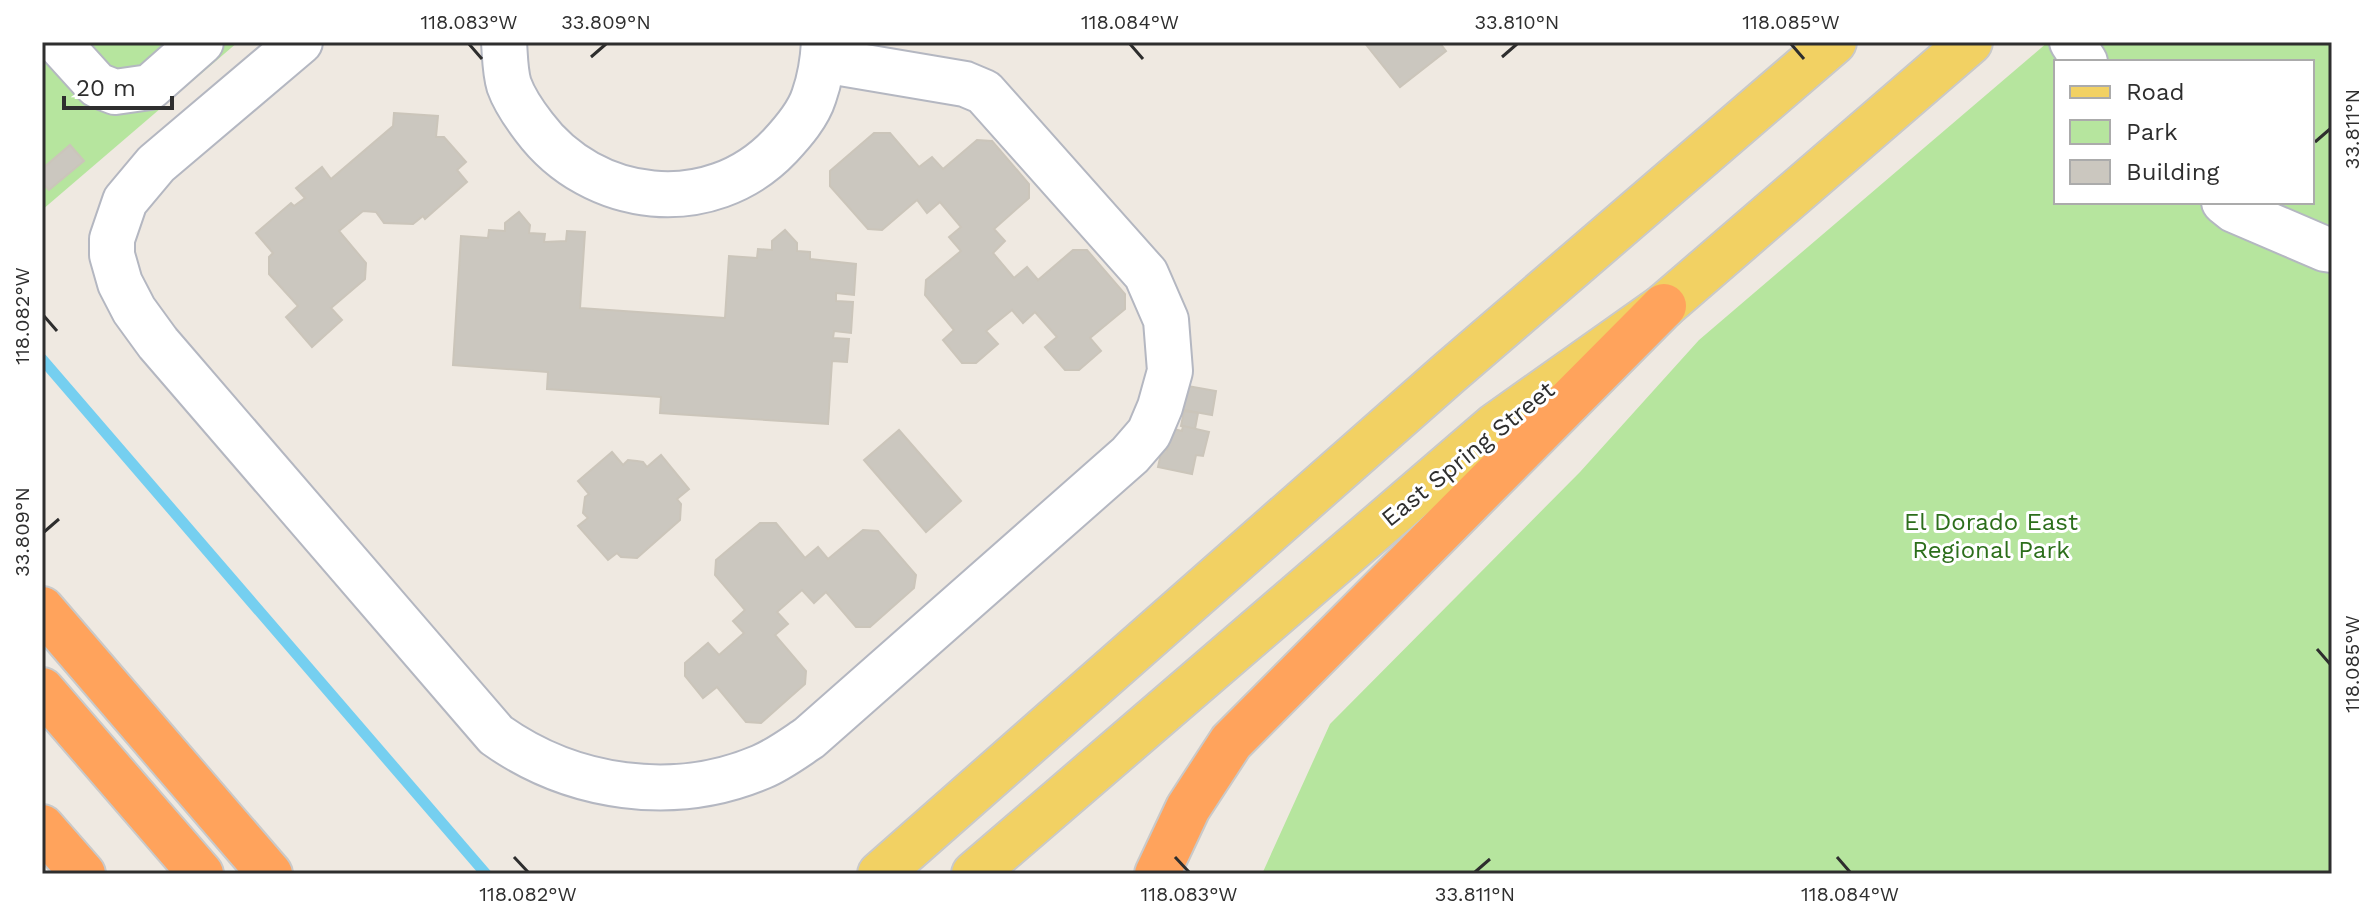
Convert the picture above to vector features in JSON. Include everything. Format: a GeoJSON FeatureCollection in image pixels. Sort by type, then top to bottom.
{"type":"FeatureCollection","features":[{"type":"Feature","properties":{"kind":"highway"},"geometry":{"type":"LineString","coordinates":[[1157,874],[1188,808],[1231,742],[1664,306]]}},
{"type":"Feature","properties":{"kind":"highway"},"geometry":{"type":"LineString","coordinates":[[42,609],[270,874]]}},
{"type":"Feature","properties":{"kind":"highway"},"geometry":{"type":"LineString","coordinates":[[42,690],[201,874]]}},
{"type":"Feature","properties":{"kind":"highway"},"geometry":{"type":"LineString","coordinates":[[42,729],[167,874]]}},
{"type":"Feature","properties":{"kind":"highway"},"geometry":{"type":"LineString","coordinates":[[42,827],[83,874]]}},
{"type":"Feature","properties":{"kind":"main road"},"geometry":{"type":"LineString","coordinates":[[880,874],[1449,373],[1834,42]]}},
{"type":"Feature","properties":{"kind":"main road","name":"East Spring Street"},"geometry":{"type":"LineString","coordinates":[[974,874],[1496,425],[1664,306],[1970,42]]}},
{"type":"Feature","properties":{"kind":"lane"},"geometry":{"type":"LineString","coordinates":[[58,42],[97,85],[115,92],[150,87],[201,42]]}},
{"type":"Feature","properties":{"kind":"lane"},"geometry":{"type":"LineString","coordinates":[[300,42],[156,164],[125,201],[112,239],[112,255],[120,283],[134,310],[158,343],[496,735],[540,761],[581,778],[631,787],[684,786],[725,780],[764,766],[809,738],[1130,455],[1149,433],[1170,371],[1166,320],[1146,274],[984,92],[965,84],[823,51],[814,98],[796,129],[772,154],[747,172],[706,190],[653,194],[623,189],[585,174],[565,161],[544,140],[524,113],[508,83],[504,42]]}},
{"type":"Feature","properties":{"kind":"lane"},"geometry":{"type":"LineString","coordinates":[[2072,42],[2084,60]]}},
{"type":"Feature","properties":{"kind":"lane"},"geometry":{"type":"LineString","coordinates":[[2226,204],[2234,210],[2332,250]]}},
{"type":"Feature","properties":{"kind":"green space"},"geometry":{"type":"Polygon","coordinates":[[[42,42],[238,42],[42,210],[42,42]]]}},
{"type":"Feature","properties":{"kind":"green space","name":"El Dorado East Regional Park"},"geometry":{"type":"Polygon","coordinates":[[[2048,42],[2332,42],[2332,874],[1262,874],[1330,724],[1580,472],[1699,340],[2048,42]]]}},
{"type":"Feature","properties":{"kind":"building"},"geometry":{"type":"Polygon","coordinates":[[[1364,42],[1439,42],[1446,51],[1400,87],[1364,42]]]}},
{"type":"Feature","properties":{"kind":"building"},"geometry":{"type":"Polygon","coordinates":[[[394,113],[438,116],[436,137],[444,137],[466,162],[457,170],[467,182],[425,219],[423,216],[413,224],[384,223],[376,212],[363,211],[339,231],[366,263],[365,279],[331,308],[342,320],[312,347],[286,317],[298,306],[269,274],[269,257],[273,253],[256,233],[291,203],[294,206],[305,198],[296,188],[322,167],[331,179],[393,126],[394,113]]]}},
{"type":"Feature","properties":{"kind":"building"},"geometry":{"type":"Polygon","coordinates":[[[874,133],[890,133],[919,167],[932,157],[943,169],[977,140],[992,141],[1029,184],[1029,198],[994,229],[1005,241],[993,253],[1014,278],[1027,267],[1038,280],[1073,250],[1087,250],[1125,294],[1125,309],[1090,338],[1101,351],[1079,370],[1065,370],[1045,347],[1057,337],[1035,312],[1023,323],[1012,310],[986,331],[998,344],[976,363],[962,363],[943,340],[954,330],[925,295],[926,280],[961,251],[949,237],[961,227],[940,202],[927,213],[917,200],[882,230],[868,229],[830,186],[830,171],[874,133]]]}},
{"type":"Feature","properties":{"kind":"building"},"geometry":{"type":"Polygon","coordinates":[[[70,145],[84,161],[49,190],[42,183],[42,169],[70,145]]]}},
{"type":"Feature","properties":{"kind":"building"},"geometry":{"type":"Polygon","coordinates":[[[519,212],[530,225],[529,233],[545,234],[544,242],[566,241],[567,231],[585,232],[580,308],[725,318],[729,256],[757,258],[758,249],[772,250],[772,241],[785,230],[797,243],[797,251],[810,252],[810,259],[856,264],[854,295],[836,293],[836,301],[853,302],[851,333],[834,331],[833,338],[849,339],[847,362],[832,361],[828,424],[660,413],[661,397],[547,389],[548,372],[453,365],[461,236],[488,238],[489,230],[505,231],[505,223],[519,212]]]}},
{"type":"Feature","properties":{"kind":"building"},"geometry":{"type":"Polygon","coordinates":[[[1182,385],[1216,391],[1212,415],[1178,409],[1182,385]]]}},
{"type":"Feature","properties":{"kind":"building"},"geometry":{"type":"Polygon","coordinates":[[[1184,411],[1198,413],[1195,429],[1181,426],[1184,411]]]}},
{"type":"Feature","properties":{"kind":"building"},"geometry":{"type":"Polygon","coordinates":[[[1183,426],[1209,432],[1203,456],[1196,455],[1192,474],[1158,467],[1162,449],[1167,450],[1168,444],[1165,444],[1169,428],[1182,431],[1183,426]]]}},
{"type":"Feature","properties":{"kind":"building"},"geometry":{"type":"Polygon","coordinates":[[[899,430],[961,501],[926,532],[864,460],[899,430]]]}},
{"type":"Feature","properties":{"kind":"building"},"geometry":{"type":"Polygon","coordinates":[[[612,452],[623,465],[628,460],[643,462],[647,467],[661,455],[689,489],[677,499],[681,504],[680,520],[637,558],[621,557],[617,553],[608,560],[578,526],[588,518],[583,513],[585,497],[589,494],[578,481],[612,452]]]}},
{"type":"Feature","properties":{"kind":"building"},"geometry":{"type":"Polygon","coordinates":[[[760,523],[776,523],[805,558],[818,547],[828,559],[863,530],[878,531],[916,575],[914,588],[870,627],[856,627],[826,592],[814,603],[802,590],[777,612],[788,624],[775,635],[806,671],[805,684],[761,723],[746,722],[717,687],[703,698],[685,676],[685,663],[708,643],[719,655],[744,633],[733,621],[745,610],[715,575],[716,560],[760,523]]]}},
{"type":"Feature","properties":{"kind":"waterway"},"geometry":{"type":"LineString","coordinates":[[42,359],[486,874]]}}]}
